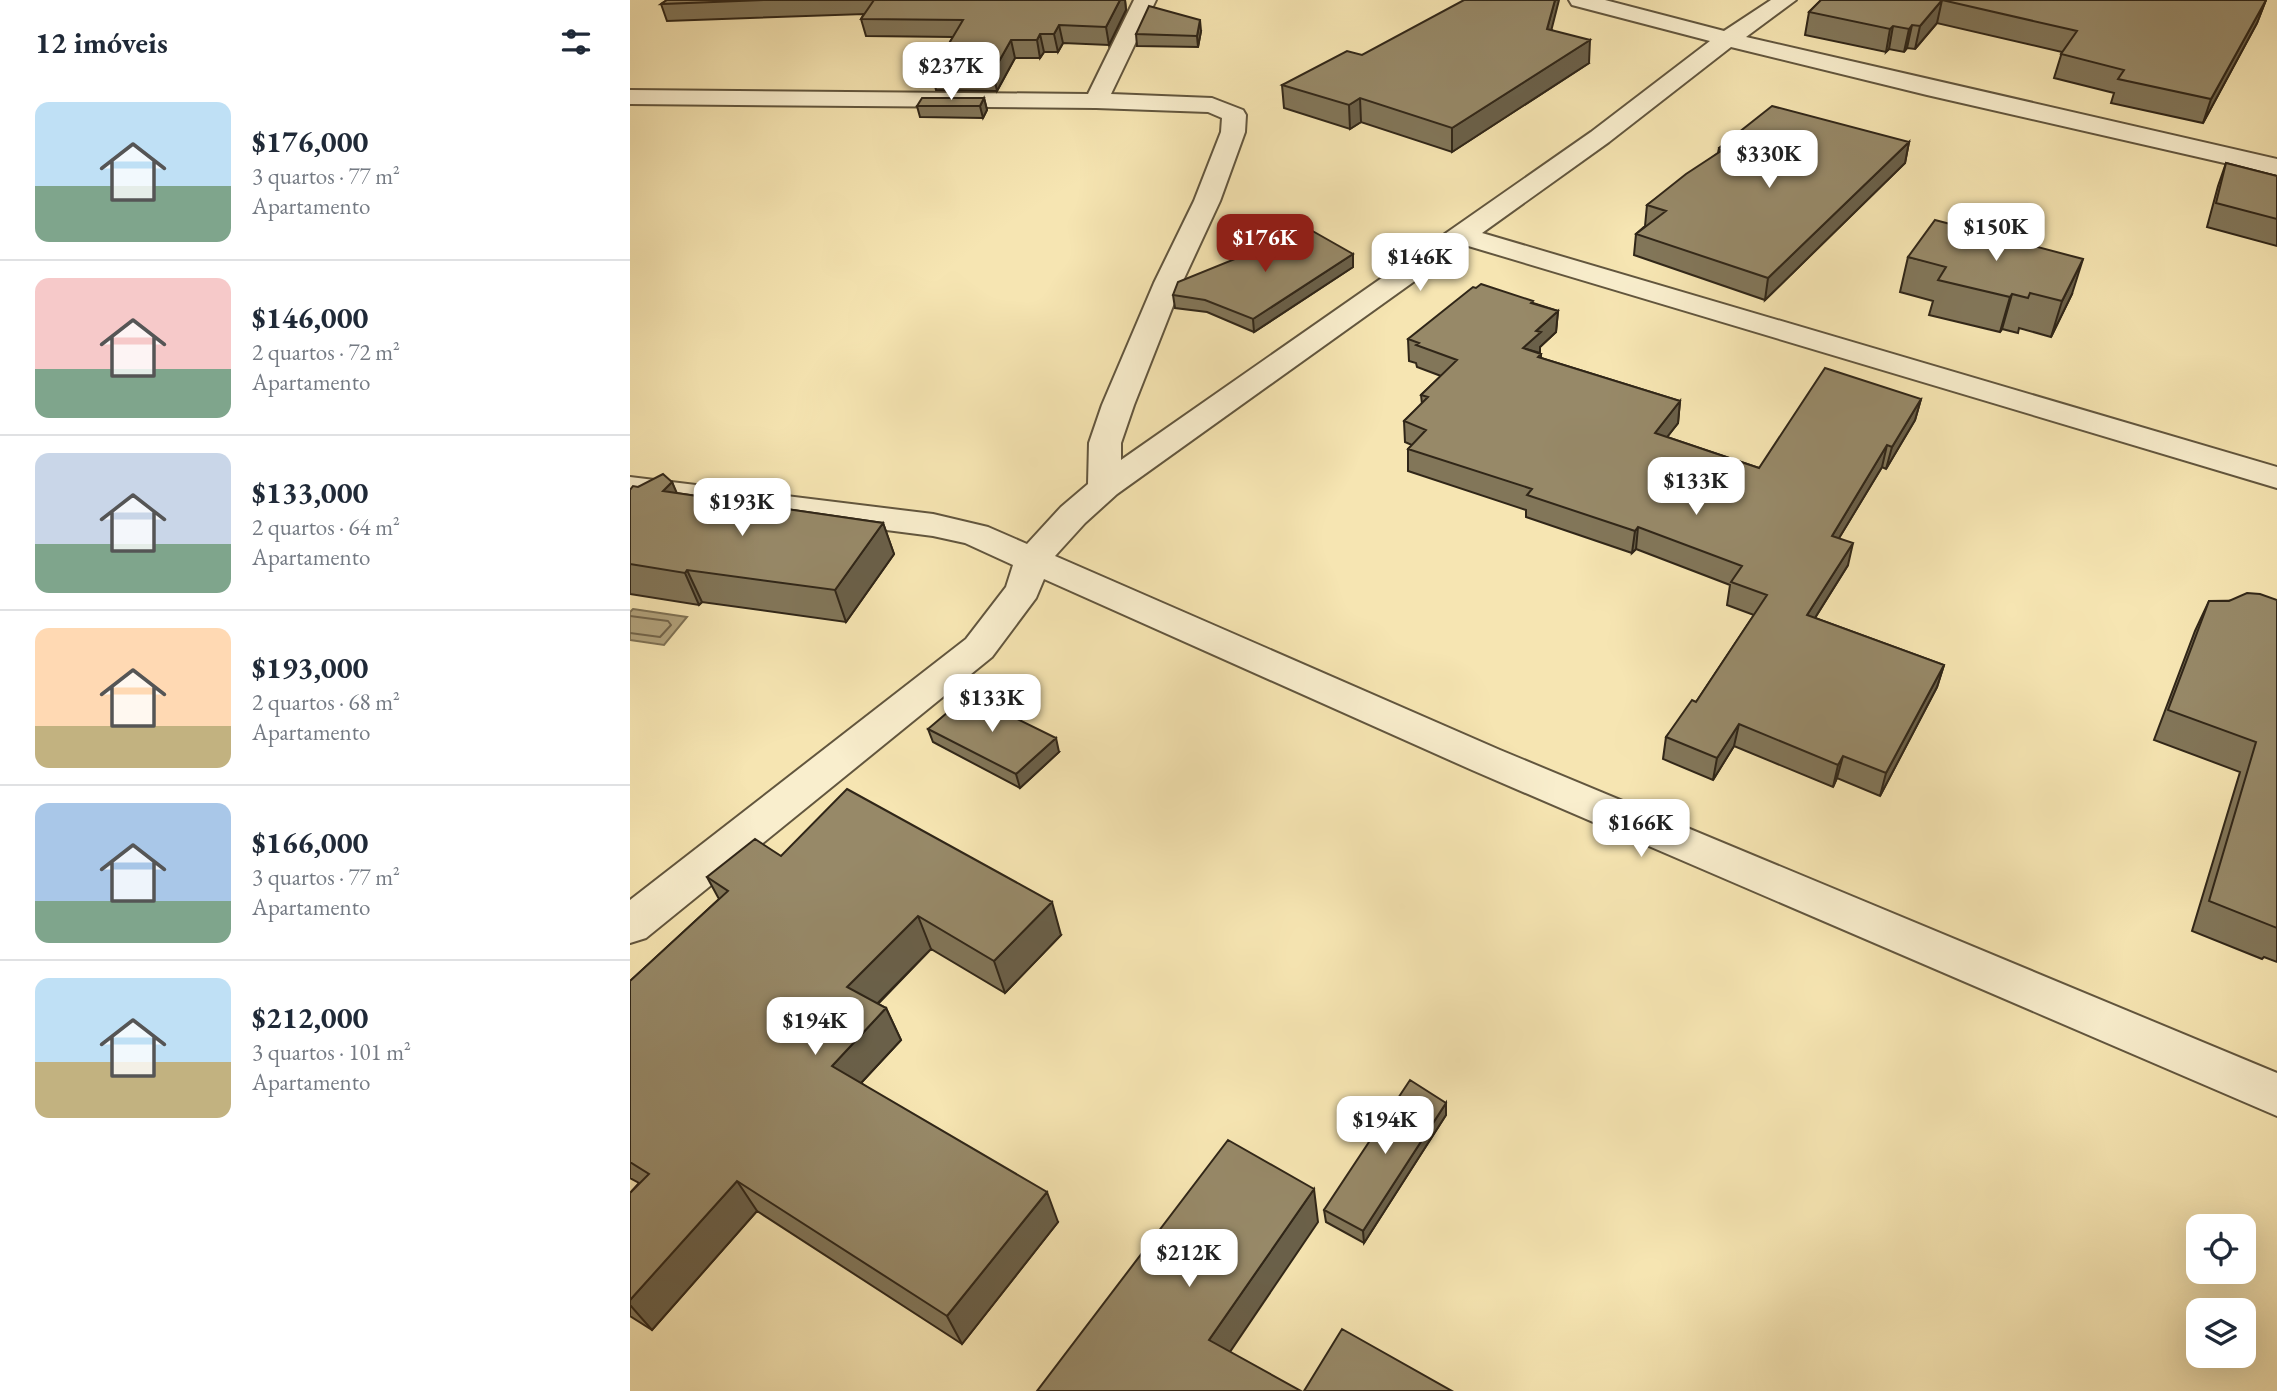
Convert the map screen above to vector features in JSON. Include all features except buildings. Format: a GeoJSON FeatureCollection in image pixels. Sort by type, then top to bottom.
{"type":"FeatureCollection","features":[{"type":"Feature","properties":{"kind":"street"},"geometry":{"type":"LineString","coordinates":[[1096,101],[1145,0]]}},
{"type":"Feature","properties":{"kind":"street"},"geometry":{"type":"LineString","coordinates":[[1580,0],[1726,40],[2037,114],[2277,167]]}},
{"type":"Feature","properties":{"kind":"street"},"geometry":{"type":"LineString","coordinates":[[630,925],[979,648],[1023,590],[1032,561],[1073,515],[1105,487],[1600,136],[1778,2]]}},
{"type":"Feature","properties":{"kind":"street"},"geometry":{"type":"LineString","coordinates":[[630,97],[1096,101],[1212,105],[1228,110],[1236,121],[1207,201],[1168,283],[1105,443],[1105,487]]}},
{"type":"Feature","properties":{"kind":"street"},"geometry":{"type":"LineString","coordinates":[[1460,235],[2277,478]]}},
{"type":"Feature","properties":{"kind":"street"},"geometry":{"type":"LineString","coordinates":[[630,487],[933,525],[976,535],[1474,754],[2277,1095]]}},
{"type":"Feature","properties":{"kind":"water"},"geometry":{"type":"Polygon","coordinates":[[[633,609],[687,617],[664,645],[630,640],[630,612],[633,609]]]}}]}
